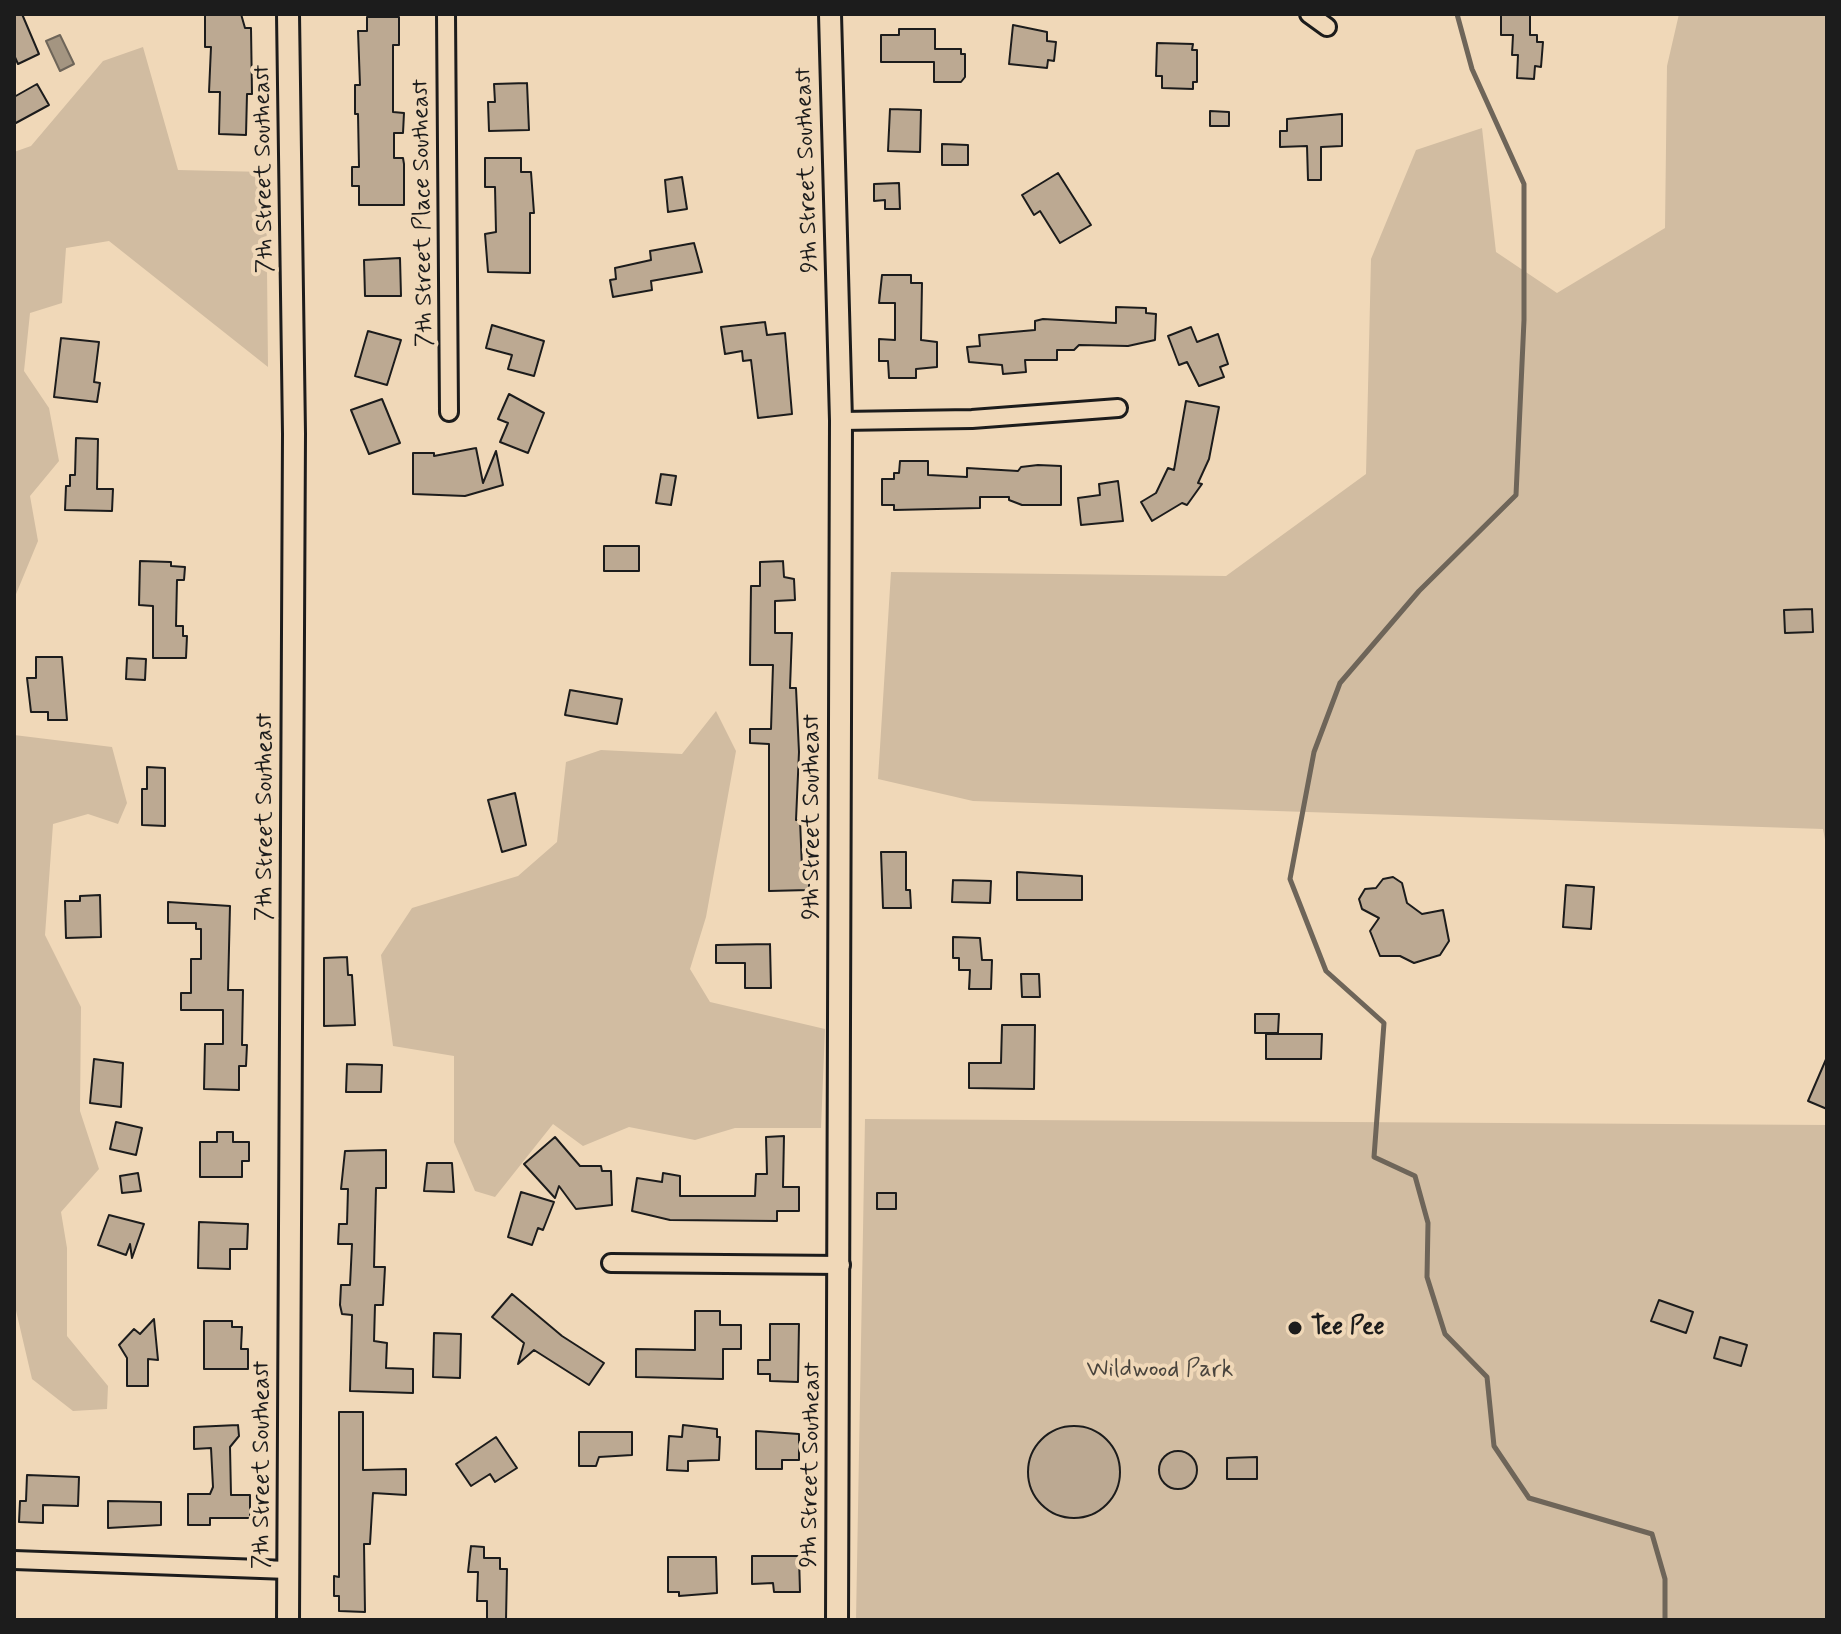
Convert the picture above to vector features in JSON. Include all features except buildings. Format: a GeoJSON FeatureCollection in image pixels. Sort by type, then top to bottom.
{"type":"FeatureCollection","features":[{"type":"Feature","properties":{"kind":"street","name":"7th Street Southeast"},"geometry":{"type":"LineString","coordinates":[[288,14],[294,418],[288,1620]]}},
{"type":"Feature","properties":{"kind":"street","name":"7th Street Place Southeast"},"geometry":{"type":"LineString","coordinates":[[446,14],[449,412]]}},
{"type":"Feature","properties":{"kind":"street","name":"9th Street Southeast"},"geometry":{"type":"LineString","coordinates":[[830,14],[841,421],[841,1265],[837,1620]]}},
{"type":"Feature","properties":{"kind":"street"},"geometry":{"type":"LineString","coordinates":[[1309,14],[1327,27]]}},
{"type":"Feature","properties":{"kind":"street"},"geometry":{"type":"LineString","coordinates":[[841,421],[972,419],[1118,408]]}},
{"type":"Feature","properties":{"kind":"street"},"geometry":{"type":"LineString","coordinates":[[611,1263],[841,1265]]}},
{"type":"Feature","properties":{"kind":"street"},"geometry":{"type":"LineString","coordinates":[[14,1560],[288,1570]]}},
{"type":"Feature","properties":{"kind":"green space"},"geometry":{"type":"Polygon","coordinates":[[[1679,14],[1827,14],[1827,850],[1823,829],[973,801],[878,779],[891,572],[1226,576],[1366,474],[1371,259],[1416,150],[1482,128],[1496,252],[1557,293],[1665,228],[1667,66],[1679,14]]]}},
{"type":"Feature","properties":{"kind":"green space"},"geometry":{"type":"Polygon","coordinates":[[[143,47],[178,170],[266,172],[268,367],[109,241],[66,248],[62,303],[30,313],[24,371],[49,408],[59,461],[30,496],[38,541],[14,599],[14,152],[31,146],[103,61],[143,47]]]}},
{"type":"Feature","properties":{"kind":"green space"},"geometry":{"type":"Polygon","coordinates":[[[716,711],[736,751],[706,917],[690,969],[710,1002],[825,1029],[821,1128],[735,1128],[695,1140],[629,1127],[583,1146],[553,1124],[495,1197],[475,1191],[454,1142],[454,1056],[393,1046],[381,955],[412,908],[518,876],[557,842],[566,762],[601,750],[682,754],[716,711]]]}},
{"type":"Feature","properties":{"kind":"green space"},"geometry":{"type":"Polygon","coordinates":[[[14,735],[112,747],[127,803],[118,824],[88,814],[53,824],[45,935],[81,1007],[80,1111],[99,1169],[61,1212],[67,1248],[67,1336],[108,1386],[107,1409],[73,1411],[32,1379],[14,1302],[14,735]]]}},
{"type":"Feature","properties":{"kind":"green space","name":"Wildwood Park"},"geometry":{"type":"Polygon","coordinates":[[[865,1119],[1827,1125],[1827,1620],[856,1620],[865,1119]]]}},
{"type":"Feature","properties":{"kind":"shaded area"},"geometry":{"type":"Polygon","coordinates":[[[60,35],[74,64],[60,71],[46,41],[60,35]]]}},
{"type":"Feature","properties":{"kind":"waterway"},"geometry":{"type":"LineString","coordinates":[[1457,14],[1472,69],[1524,184],[1524,320],[1516,495],[1419,591],[1340,683],[1314,752],[1290,879],[1326,971],[1384,1023],[1374,1157],[1415,1176],[1428,1223],[1427,1277],[1445,1334],[1487,1377],[1494,1446],[1529,1498],[1652,1534],[1665,1579],[1665,1620]]}},
{"type":"Feature","properties":{"kind":"place","name":"Tee Pee"},"geometry":{"type":"Point","coordinates":[1295,1328]}}]}
